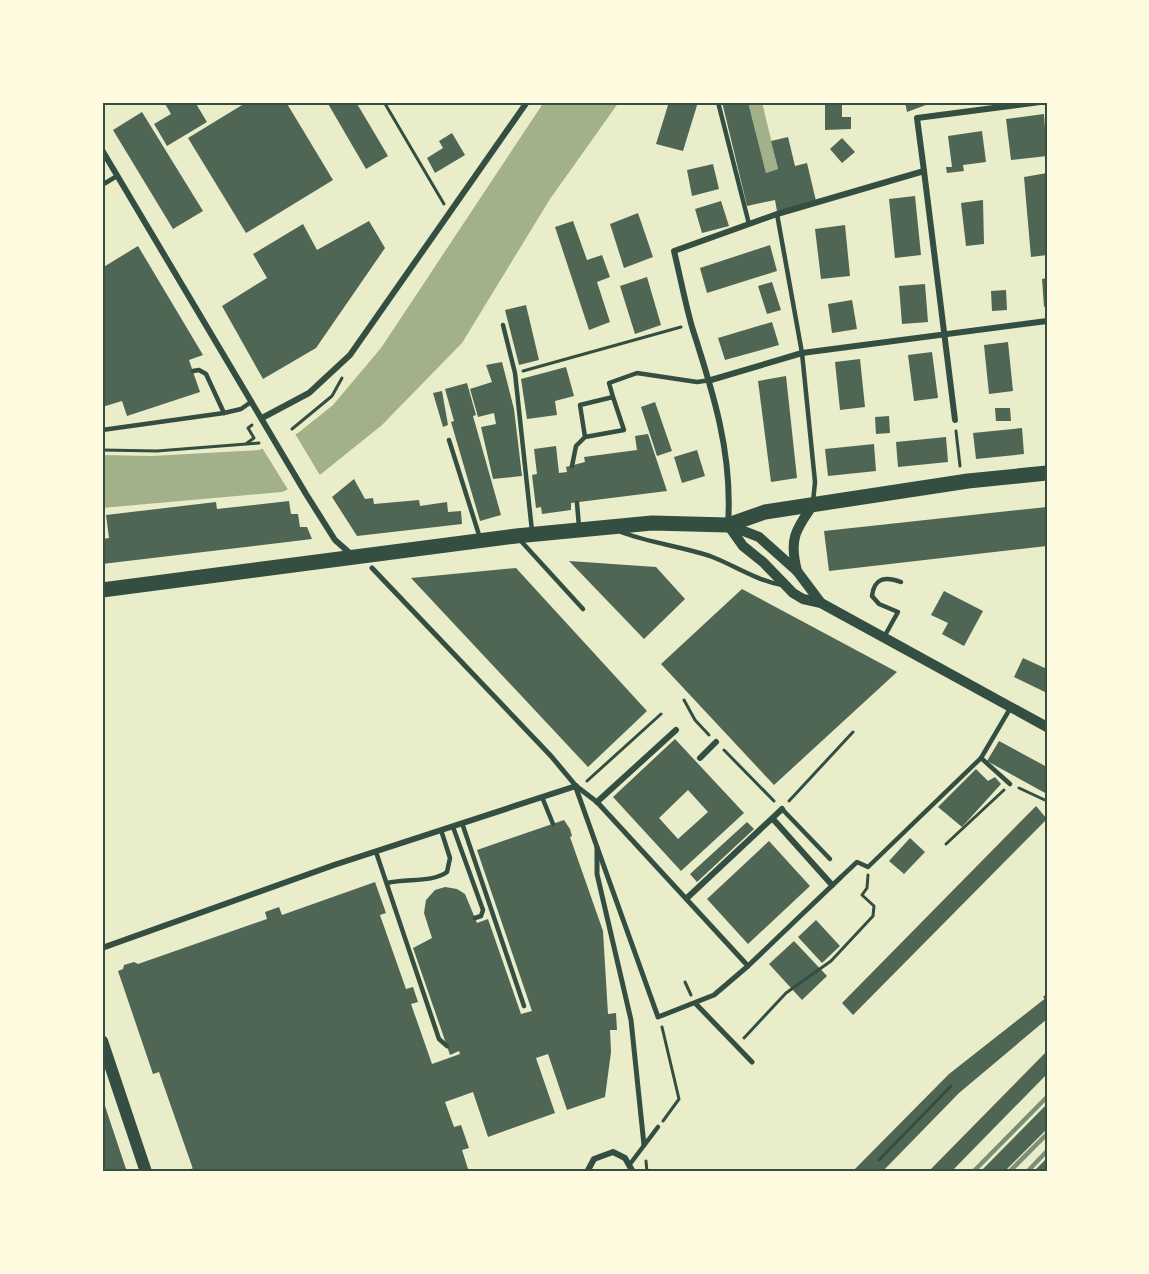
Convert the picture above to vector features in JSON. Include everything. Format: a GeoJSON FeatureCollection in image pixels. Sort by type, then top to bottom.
{"type":"FeatureCollection","features":[{"type":"Feature","properties":{"kind":"main road"},"geometry":{"type":"LineString","coordinates":[[102,590],[353,556],[607,526],[652,523],[728,525],[755,514],[968,481],[1047,473]]}},
{"type":"Feature","properties":{"kind":"main road"},"geometry":{"type":"LineString","coordinates":[[102,1041],[146,1172]]}},
{"type":"Feature","properties":{"kind":"street"},"geometry":{"type":"LineString","coordinates":[[262,418],[309,393],[338,369],[451,214],[527,102]]}},
{"type":"Feature","properties":{"kind":"street"},"geometry":{"type":"LineString","coordinates":[[955,420],[916,118],[1040,102]]}},
{"type":"Feature","properties":{"kind":"street"},"geometry":{"type":"LineString","coordinates":[[102,150],[306,494],[335,540],[353,556]]}},
{"type":"Feature","properties":{"kind":"street"},"geometry":{"type":"LineString","coordinates":[[924,171],[777,214],[674,251],[692,325],[711,380],[727,453],[730,496],[728,525],[743,546],[803,599],[821,603],[1047,727]]}},
{"type":"Feature","properties":{"kind":"street"},"geometry":{"type":"LineString","coordinates":[[711,380],[802,353],[1047,321]]}},
{"type":"Feature","properties":{"kind":"street"},"geometry":{"type":"LineString","coordinates":[[797,571],[792,551],[793,539],[800,523],[813,505]]}},
{"type":"Feature","properties":{"kind":"street"},"geometry":{"type":"LineString","coordinates":[[728,525],[759,537],[797,571],[821,603]]}},
{"type":"Feature","properties":{"kind":"street"},"geometry":{"type":"LineString","coordinates":[[372,568],[551,756],[576,786],[597,802],[748,966]]}},
{"type":"Feature","properties":{"kind":"street"},"geometry":{"type":"LineString","coordinates":[[597,802],[676,730]]}},
{"type":"Feature","properties":{"kind":"street"},"geometry":{"type":"LineString","coordinates":[[700,758],[716,742]]}},
{"type":"Feature","properties":{"kind":"street"},"geometry":{"type":"LineString","coordinates":[[102,948],[376,852],[576,786]]}},
{"type":"Feature","properties":{"kind":"street"},"geometry":{"type":"LineString","coordinates":[[576,786],[658,1017],[714,995],[748,966],[840,878]]}},
{"type":"Feature","properties":{"kind":"street"},"geometry":{"type":"LineString","coordinates":[[687,898],[782,809]]}},
{"type":"Feature","properties":{"kind":"street"},"geometry":{"type":"LineString","coordinates":[[773,819],[832,885]]}},
{"type":"Feature","properties":{"kind":"street"},"geometry":{"type":"LineString","coordinates":[[597,847],[597,874],[631,1020],[644,1145]]}},
{"type":"Feature","properties":{"kind":"street"},"geometry":{"type":"LineString","coordinates":[[696,1004],[752,1062]]}},
{"type":"Feature","properties":{"kind":"street"},"geometry":{"type":"LineString","coordinates":[[587,1172],[594,1159],[606,1152],[620,1154],[630,1164],[633,1172]]}},
{"type":"Feature","properties":{"kind":"lane"},"geometry":{"type":"LineString","coordinates":[[718,102],[749,224]]}},
{"type":"Feature","properties":{"kind":"lane"},"geometry":{"type":"LineString","coordinates":[[102,185],[117,176]]}},
{"type":"Feature","properties":{"kind":"lane"},"geometry":{"type":"LineString","coordinates":[[777,214],[802,353],[815,482],[813,505]]}},
{"type":"Feature","properties":{"kind":"lane"},"geometry":{"type":"LineString","coordinates":[[503,325],[515,373],[533,534]]}},
{"type":"Feature","properties":{"kind":"lane"},"geometry":{"type":"LineString","coordinates":[[193,371],[199,370],[206,374],[224,413]]}},
{"type":"Feature","properties":{"kind":"lane"},"geometry":{"type":"LineString","coordinates":[[572,466],[576,446],[585,437],[624,430],[609,383],[637,373],[697,382],[711,380]]}},
{"type":"Feature","properties":{"kind":"lane"},"geometry":{"type":"LineString","coordinates":[[585,437],[580,405],[614,397]]}},
{"type":"Feature","properties":{"kind":"lane"},"geometry":{"type":"LineString","coordinates":[[102,430],[224,413],[251,402]]}},
{"type":"Feature","properties":{"kind":"lane"},"geometry":{"type":"LineString","coordinates":[[449,440],[480,541]]}},
{"type":"Feature","properties":{"kind":"lane"},"geometry":{"type":"LineString","coordinates":[[577,502],[580,529]]}},
{"type":"Feature","properties":{"kind":"lane"},"geometry":{"type":"LineString","coordinates":[[607,526],[646,542],[711,556],[766,582],[786,586]]}},
{"type":"Feature","properties":{"kind":"lane"},"geometry":{"type":"LineString","coordinates":[[516,536],[583,609]]}},
{"type":"Feature","properties":{"kind":"lane"},"geometry":{"type":"LineString","coordinates":[[884,637],[898,612],[879,604],[872,597],[873,586],[880,579],[886,578],[901,582]]}},
{"type":"Feature","properties":{"kind":"lane"},"geometry":{"type":"LineString","coordinates":[[840,878],[857,862],[868,867],[981,758],[1011,707]]}},
{"type":"Feature","properties":{"kind":"lane"},"geometry":{"type":"LineString","coordinates":[[981,758],[1010,784]]}},
{"type":"Feature","properties":{"kind":"lane"},"geometry":{"type":"LineString","coordinates":[[542,796],[552,824]]}},
{"type":"Feature","properties":{"kind":"lane"},"geometry":{"type":"LineString","coordinates":[[782,809],[830,859]]}},
{"type":"Feature","properties":{"kind":"lane"},"geometry":{"type":"LineString","coordinates":[[462,824],[524,1006]]}},
{"type":"Feature","properties":{"kind":"lane"},"geometry":{"type":"LineString","coordinates":[[453,826],[483,910],[481,916],[475,918]]}},
{"type":"Feature","properties":{"kind":"lane"},"geometry":{"type":"LineString","coordinates":[[387,883],[404,879],[436,879],[447,872],[450,858],[441,830]]}},
{"type":"Feature","properties":{"kind":"lane"},"geometry":{"type":"LineString","coordinates":[[376,852],[439,1039],[447,1046]]}},
{"type":"Feature","properties":{"kind":"lane"},"geometry":{"type":"LineString","coordinates":[[630,1164],[658,1127]]}},
{"type":"Feature","properties":{"kind":"path"},"geometry":{"type":"LineString","coordinates":[[384,102],[451,214]]}},
{"type":"Feature","properties":{"kind":"path"},"geometry":{"type":"LineString","coordinates":[[515,373],[692,325]]}},
{"type":"Feature","properties":{"kind":"path"},"geometry":{"type":"LineString","coordinates":[[292,429],[332,396],[342,378],[338,369]]}},
{"type":"Feature","properties":{"kind":"path"},"geometry":{"type":"LineString","coordinates":[[955,420],[960,466]]}},
{"type":"Feature","properties":{"kind":"path"},"geometry":{"type":"LineString","coordinates":[[246,444],[254,438],[248,428],[252,425]]}},
{"type":"Feature","properties":{"kind":"path"},"geometry":{"type":"LineString","coordinates":[[102,450],[157,451],[260,443]]}},
{"type":"Feature","properties":{"kind":"path"},"geometry":{"type":"LineString","coordinates":[[684,700],[695,720],[782,809],[853,732]]}},
{"type":"Feature","properties":{"kind":"path"},"geometry":{"type":"LineString","coordinates":[[576,786],[590,779],[661,714]]}},
{"type":"Feature","properties":{"kind":"path"},"geometry":{"type":"LineString","coordinates":[[946,844],[966,829],[1010,784],[1047,801]]}},
{"type":"Feature","properties":{"kind":"path"},"geometry":{"type":"LineString","coordinates":[[736,1046],[786,993],[831,961],[873,916],[874,906],[862,895],[867,888],[868,867]]}},
{"type":"Feature","properties":{"kind":"path"},"geometry":{"type":"LineString","coordinates":[[658,1017],[679,1099],[658,1127]]}},
{"type":"Feature","properties":{"kind":"path"},"geometry":{"type":"LineString","coordinates":[[879,1160],[951,1086]]}},
{"type":"Feature","properties":{"kind":"path"},"geometry":{"type":"LineString","coordinates":[[186,1172],[193,1170]]}},
{"type":"Feature","properties":{"kind":"shaded area"},"geometry":{"type":"Polygon","coordinates":[[[544,102],[619,102],[550,199],[462,343],[382,425],[321,474],[282,492],[102,508],[102,455],[152,456],[259,450],[298,433],[333,405],[381,348],[544,102]]]}},
{"type":"Feature","properties":{"kind":"shaded area"},"geometry":{"type":"Polygon","coordinates":[[[748,102],[762,102],[778,169],[766,173],[748,102]]]}},
{"type":"Feature","properties":{"kind":"pier"},"geometry":{"type":"Polygon","coordinates":[[[294,432],[321,477],[290,493],[261,446],[294,432]]]}},
{"type":"Feature","properties":{"kind":"building"},"geometry":{"type":"Polygon","coordinates":[[[164,102],[195,102],[207,122],[167,146],[154,124],[171,114],[164,102]]]}},
{"type":"Feature","properties":{"kind":"building"},"geometry":{"type":"Polygon","coordinates":[[[247,102],[286,102],[333,180],[246,233],[188,138],[247,102]]]}},
{"type":"Feature","properties":{"kind":"building"},"geometry":{"type":"Polygon","coordinates":[[[327,102],[356,102],[388,156],[366,169],[327,102]]]}},
{"type":"Feature","properties":{"kind":"building"},"geometry":{"type":"Polygon","coordinates":[[[669,102],[698,102],[683,151],[656,144],[669,102]]]}},
{"type":"Feature","properties":{"kind":"building"},"geometry":{"type":"Polygon","coordinates":[[[722,102],[748,102],[766,173],[778,169],[771,141],[788,137],[795,166],[807,163],[816,201],[777,211],[775,200],[747,206],[722,102]]]}},
{"type":"Feature","properties":{"kind":"building"},"geometry":{"type":"Polygon","coordinates":[[[825,102],[842,102],[842,117],[851,117],[851,129],[825,130],[825,102]]]}},
{"type":"Feature","properties":{"kind":"building"},"geometry":{"type":"Polygon","coordinates":[[[905,102],[934,102],[907,112],[905,102]]]}},
{"type":"Feature","properties":{"kind":"building"},"geometry":{"type":"Polygon","coordinates":[[[142,112],[203,211],[173,229],[113,130],[142,112]]]}},
{"type":"Feature","properties":{"kind":"building"},"geometry":{"type":"Polygon","coordinates":[[[1044,114],[1047,156],[1011,160],[1006,119],[1044,114]]]}},
{"type":"Feature","properties":{"kind":"building"},"geometry":{"type":"Polygon","coordinates":[[[982,131],[986,162],[963,165],[964,171],[947,173],[946,167],[952,167],[948,136],[982,131]]]}},
{"type":"Feature","properties":{"kind":"building"},"geometry":{"type":"Polygon","coordinates":[[[452,133],[465,155],[435,173],[427,158],[443,148],[439,141],[452,133]]]}},
{"type":"Feature","properties":{"kind":"building"},"geometry":{"type":"Polygon","coordinates":[[[842,138],[855,152],[842,163],[830,149],[842,138]]]}},
{"type":"Feature","properties":{"kind":"building"},"geometry":{"type":"Polygon","coordinates":[[[713,164],[719,189],[692,196],[687,170],[713,164]]]}},
{"type":"Feature","properties":{"kind":"building"},"geometry":{"type":"Polygon","coordinates":[[[1047,173],[1047,255],[1031,257],[1024,177],[1047,173]]]}},
{"type":"Feature","properties":{"kind":"building"},"geometry":{"type":"Polygon","coordinates":[[[915,196],[921,255],[895,258],[889,199],[915,196]]]}},
{"type":"Feature","properties":{"kind":"building"},"geometry":{"type":"Polygon","coordinates":[[[983,200],[984,244],[966,246],[961,203],[983,200]]]}},
{"type":"Feature","properties":{"kind":"building"},"geometry":{"type":"Polygon","coordinates":[[[721,201],[729,226],[702,233],[695,209],[721,201]]]}},
{"type":"Feature","properties":{"kind":"building"},"geometry":{"type":"Polygon","coordinates":[[[638,213],[653,257],[624,268],[610,224],[638,213]]]}},
{"type":"Feature","properties":{"kind":"building"},"geometry":{"type":"Polygon","coordinates":[[[369,221],[385,248],[316,348],[263,379],[222,306],[267,278],[253,254],[303,224],[317,250],[369,221]]]}},
{"type":"Feature","properties":{"kind":"building"},"geometry":{"type":"Polygon","coordinates":[[[573,221],[587,260],[602,255],[610,277],[597,282],[610,322],[589,330],[555,227],[573,221]]]}},
{"type":"Feature","properties":{"kind":"building"},"geometry":{"type":"Polygon","coordinates":[[[845,225],[850,276],[821,279],[815,229],[845,225]]]}},
{"type":"Feature","properties":{"kind":"building"},"geometry":{"type":"Polygon","coordinates":[[[770,245],[777,271],[707,293],[700,268],[770,245]]]}},
{"type":"Feature","properties":{"kind":"building"},"geometry":{"type":"Polygon","coordinates":[[[138,246],[203,355],[189,360],[200,392],[127,416],[122,401],[102,407],[102,268],[138,246]]]}},
{"type":"Feature","properties":{"kind":"building"},"geometry":{"type":"Polygon","coordinates":[[[647,277],[661,325],[635,334],[620,286],[647,277]]]}},
{"type":"Feature","properties":{"kind":"building"},"geometry":{"type":"Polygon","coordinates":[[[1047,278],[1047,306],[1044,307],[1042,279],[1047,278]]]}},
{"type":"Feature","properties":{"kind":"building"},"geometry":{"type":"Polygon","coordinates":[[[772,282],[781,310],[767,314],[758,286],[772,282]]]}},
{"type":"Feature","properties":{"kind":"building"},"geometry":{"type":"Polygon","coordinates":[[[925,284],[928,322],[902,324],[899,286],[925,284]]]}},
{"type":"Feature","properties":{"kind":"building"},"geometry":{"type":"Polygon","coordinates":[[[1006,290],[1007,310],[992,311],[991,291],[1006,290]]]}},
{"type":"Feature","properties":{"kind":"building"},"geometry":{"type":"Polygon","coordinates":[[[852,300],[857,329],[832,333],[828,304],[852,300]]]}},
{"type":"Feature","properties":{"kind":"building"},"geometry":{"type":"Polygon","coordinates":[[[526,305],[539,360],[519,365],[505,310],[526,305]]]}},
{"type":"Feature","properties":{"kind":"building"},"geometry":{"type":"Polygon","coordinates":[[[772,322],[779,345],[725,360],[718,338],[772,322]]]}},
{"type":"Feature","properties":{"kind":"building"},"geometry":{"type":"Polygon","coordinates":[[[1008,342],[1013,391],[989,394],[984,345],[1008,342]]]}},
{"type":"Feature","properties":{"kind":"building"},"geometry":{"type":"Polygon","coordinates":[[[932,352],[938,398],[914,401],[908,355],[932,352]]]}},
{"type":"Feature","properties":{"kind":"building"},"geometry":{"type":"Polygon","coordinates":[[[860,359],[865,407],[840,410],[835,362],[860,359]]]}},
{"type":"Feature","properties":{"kind":"building"},"geometry":{"type":"Polygon","coordinates":[[[502,362],[514,409],[522,476],[493,479],[481,427],[496,424],[494,413],[478,417],[470,389],[492,382],[486,365],[502,362]]]}},
{"type":"Feature","properties":{"kind":"building"},"geometry":{"type":"Polygon","coordinates":[[[566,367],[574,396],[555,401],[557,415],[527,419],[521,379],[566,367]]]}},
{"type":"Feature","properties":{"kind":"building"},"geometry":{"type":"Polygon","coordinates":[[[786,376],[797,478],[771,482],[758,381],[786,376]]]}},
{"type":"Feature","properties":{"kind":"building"},"geometry":{"type":"Polygon","coordinates":[[[467,383],[476,415],[473,416],[501,515],[480,521],[451,422],[454,421],[445,389],[467,383]]]}},
{"type":"Feature","properties":{"kind":"building"},"geometry":{"type":"Polygon","coordinates":[[[442,391],[448,425],[443,427],[433,393],[442,391]]]}},
{"type":"Feature","properties":{"kind":"building"},"geometry":{"type":"Polygon","coordinates":[[[655,402],[672,451],[657,456],[641,407],[655,402]]]}},
{"type":"Feature","properties":{"kind":"building"},"geometry":{"type":"Polygon","coordinates":[[[995,408],[1010,408],[1011,421],[996,421],[995,408]]]}},
{"type":"Feature","properties":{"kind":"building"},"geometry":{"type":"Polygon","coordinates":[[[889,416],[890,433],[876,434],[875,417],[889,416]]]}},
{"type":"Feature","properties":{"kind":"building"},"geometry":{"type":"Polygon","coordinates":[[[1022,428],[1024,454],[976,459],[973,433],[1022,428]]]}},
{"type":"Feature","properties":{"kind":"building"},"geometry":{"type":"Polygon","coordinates":[[[648,434],[667,491],[571,503],[571,510],[542,514],[541,507],[536,508],[532,475],[537,474],[534,449],[556,446],[559,473],[567,472],[566,467],[585,462],[584,457],[637,450],[635,436],[648,434]]]}},
{"type":"Feature","properties":{"kind":"building"},"geometry":{"type":"Polygon","coordinates":[[[946,437],[948,462],[898,467],[896,442],[946,437]]]}},
{"type":"Feature","properties":{"kind":"building"},"geometry":{"type":"Polygon","coordinates":[[[874,444],[876,471],[828,476],[825,449],[874,444]]]}},
{"type":"Feature","properties":{"kind":"building"},"geometry":{"type":"Polygon","coordinates":[[[697,450],[705,476],[682,483],[674,457],[697,450]]]}},
{"type":"Feature","properties":{"kind":"building"},"geometry":{"type":"Polygon","coordinates":[[[354,479],[365,499],[373,498],[374,504],[419,500],[420,506],[447,502],[448,512],[461,511],[462,524],[357,536],[332,497],[354,479]]]}},
{"type":"Feature","properties":{"kind":"building"},"geometry":{"type":"Polygon","coordinates":[[[289,501],[291,514],[298,514],[300,527],[307,527],[312,539],[102,564],[102,539],[109,538],[106,515],[216,502],[217,509],[289,501]]]}},
{"type":"Feature","properties":{"kind":"building"},"geometry":{"type":"Polygon","coordinates":[[[1047,507],[1047,546],[829,571],[824,531],[1047,507]]]}},
{"type":"Feature","properties":{"kind":"building"},"geometry":{"type":"Polygon","coordinates":[[[569,561],[656,567],[685,599],[644,639],[569,561]]]}},
{"type":"Feature","properties":{"kind":"building"},"geometry":{"type":"Polygon","coordinates":[[[516,568],[647,711],[588,767],[411,578],[516,568]]]}},
{"type":"Feature","properties":{"kind":"building"},"geometry":{"type":"Polygon","coordinates":[[[742,589],[897,672],[774,785],[661,664],[742,589]]]}},
{"type":"Feature","properties":{"kind":"building"},"geometry":{"type":"Polygon","coordinates":[[[944,591],[983,611],[964,646],[942,634],[948,623],[931,615],[944,591]]]}},
{"type":"Feature","properties":{"kind":"building"},"geometry":{"type":"Polygon","coordinates":[[[1023,658],[1047,669],[1047,693],[1014,677],[1023,658]]]}},
{"type":"Feature","properties":{"kind":"building"},"geometry":{"type":"Polygon","coordinates":[[[675,739],[744,813],[681,871],[613,797],[675,739]],[[688,790],[659,818],[678,839],[708,812],[688,790]]]}},
{"type":"Feature","properties":{"kind":"building"},"geometry":{"type":"Polygon","coordinates":[[[999,741],[1047,767],[1047,794],[987,761],[999,741]]]}},
{"type":"Feature","properties":{"kind":"building"},"geometry":{"type":"Polygon","coordinates":[[[976,769],[988,781],[995,777],[1001,784],[962,827],[938,807],[976,769]]]}},
{"type":"Feature","properties":{"kind":"building"},"geometry":{"type":"Polygon","coordinates":[[[1036,806],[1047,819],[853,1015],[842,1003],[1036,806]]]}},
{"type":"Feature","properties":{"kind":"building"},"geometry":{"type":"Polygon","coordinates":[[[564,820],[570,829],[572,836],[570,837],[603,931],[608,1014],[616,1013],[617,1030],[610,1030],[611,1052],[605,1097],[567,1110],[548,1054],[536,1058],[555,1113],[488,1137],[473,1092],[445,1102],[454,1127],[461,1125],[469,1148],[462,1150],[469,1172],[194,1172],[159,1072],[153,1074],[118,971],[123,969],[124,965],[134,962],[138,964],[267,919],[265,912],[279,907],[282,915],[375,882],[386,913],[380,915],[406,989],[413,987],[418,1002],[411,1004],[432,1064],[460,1054],[459,1051],[450,1055],[413,948],[432,938],[424,913],[426,900],[435,890],[445,887],[457,889],[465,894],[477,923],[488,919],[521,1014],[532,1011],[477,850],[564,820]]]}},
{"type":"Feature","properties":{"kind":"building"},"geometry":{"type":"Polygon","coordinates":[[[747,822],[754,829],[697,882],[690,874],[747,822]]]}},
{"type":"Feature","properties":{"kind":"building"},"geometry":{"type":"Polygon","coordinates":[[[910,838],[925,852],[904,874],[889,861],[910,838]]]}},
{"type":"Feature","properties":{"kind":"building"},"geometry":{"type":"Polygon","coordinates":[[[769,841],[810,886],[748,944],[707,899],[769,841]]]}},
{"type":"Feature","properties":{"kind":"building"},"geometry":{"type":"Polygon","coordinates":[[[816,920],[840,946],[822,963],[798,937],[816,920]]]}},
{"type":"Feature","properties":{"kind":"building"},"geometry":{"type":"Polygon","coordinates":[[[794,941],[827,976],[802,1000],[769,964],[794,941]]]}},
{"type":"Feature","properties":{"kind":"building"},"geometry":{"type":"Polygon","coordinates":[[[1047,997],[1047,1019],[959,1093],[882,1172],[852,1172],[949,1074],[1047,997]]]}},
{"type":"Feature","properties":{"kind":"building"},"geometry":{"type":"Polygon","coordinates":[[[1047,1051],[1047,1074],[951,1172],[928,1172],[1047,1051]]]}},
{"type":"Feature","properties":{"kind":"building"},"geometry":{"type":"Polygon","coordinates":[[[102,1097],[127,1172],[102,1172],[102,1097]]]}},
{"type":"Feature","properties":{"kind":"building"},"geometry":{"type":"Polygon","coordinates":[[[1047,1104],[1047,1129],[1004,1172],[980,1172],[1047,1104]]]}},
{"type":"Feature","properties":{"kind":"building"},"geometry":{"type":"Polygon","coordinates":[[[1047,1158],[1047,1172],[1033,1172],[1047,1158]]]}},
{"type":"Feature","properties":{"kind":"railway"},"geometry":{"type":"LineString","coordinates":[[973,1172],[1047,1097]]}},
{"type":"Feature","properties":{"kind":"railway"},"geometry":{"type":"LineString","coordinates":[[1009,1172],[1047,1134]]}},
{"type":"Feature","properties":{"kind":"railway"},"geometry":{"type":"LineString","coordinates":[[1027,1172],[1047,1151]]}}]}
